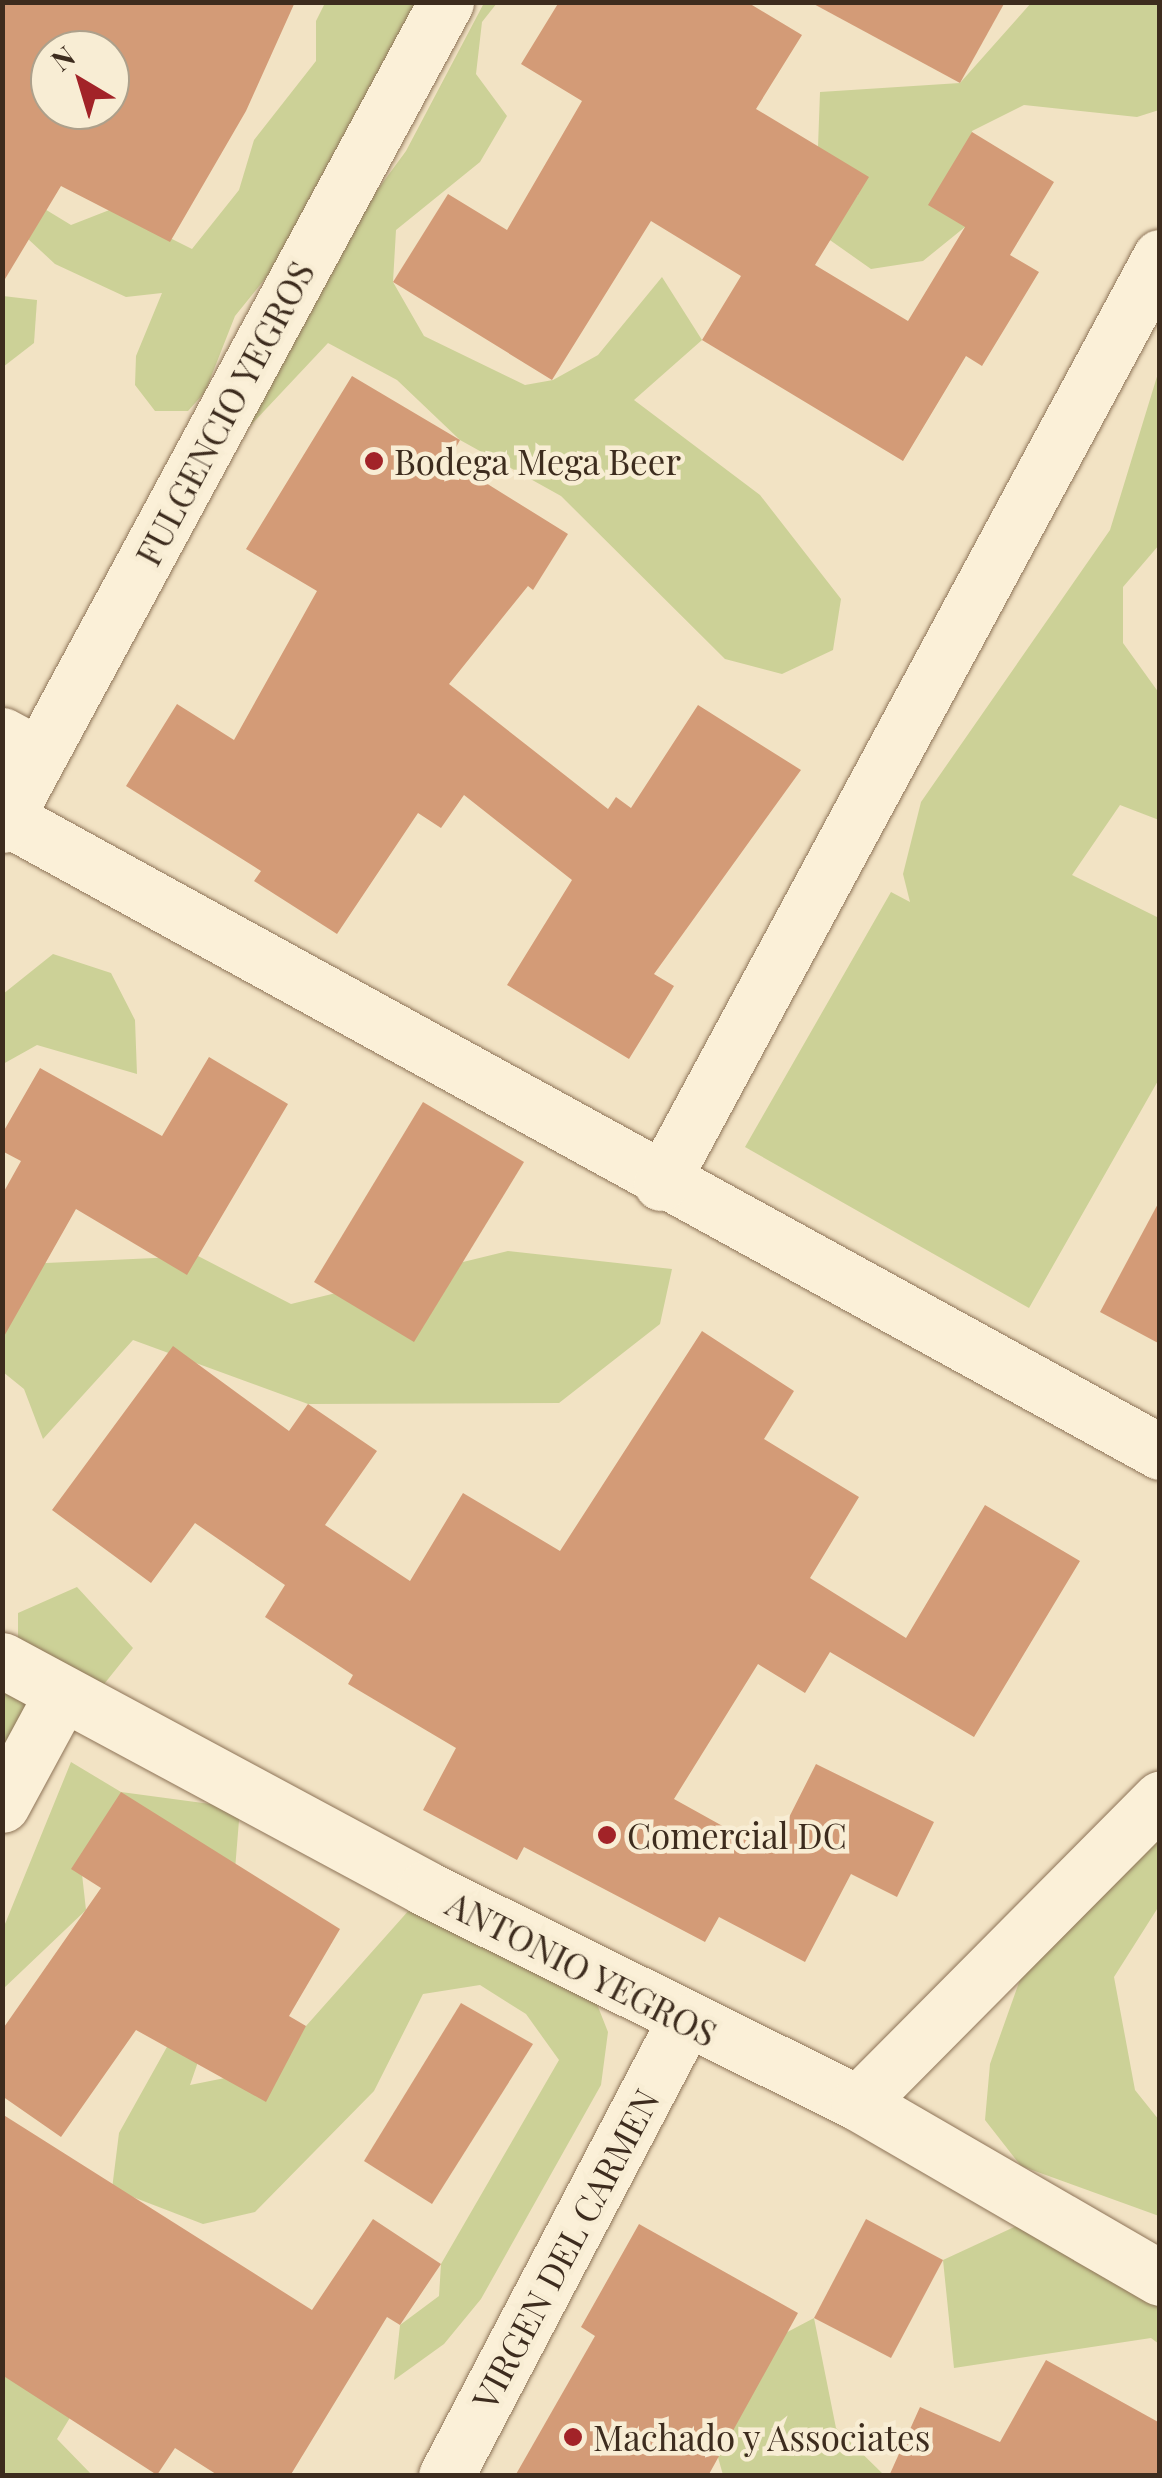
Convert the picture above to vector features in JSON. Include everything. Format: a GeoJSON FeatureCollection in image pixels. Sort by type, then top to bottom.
{"type":"FeatureCollection","features":[{"type":"Feature","properties":{"kind":"street","name":"FULGENCIO YEGROS"},"geometry":{"type":"LineString","coordinates":[[4,821],[21,745],[446,2]]}},
{"type":"Feature","properties":{"kind":"street"},"geometry":{"type":"LineString","coordinates":[[661,1183],[1160,257]]}},
{"type":"Feature","properties":{"kind":"street"},"geometry":{"type":"LineString","coordinates":[[4,821],[1160,1452]]}},
{"type":"Feature","properties":{"kind":"street","name":"ANTONIO YEGROS"},"geometry":{"type":"LineString","coordinates":[[2,1660],[684,2022],[858,2103],[1160,2278]]}},
{"type":"Feature","properties":{"kind":"street"},"geometry":{"type":"LineString","coordinates":[[2,1805],[62,1694]]}},
{"type":"Feature","properties":{"kind":"street"},"geometry":{"type":"LineString","coordinates":[[858,2103],[1160,1799]]}},
{"type":"Feature","properties":{"kind":"street","name":"VIRGEN DEL CARMEN"},"geometry":{"type":"LineString","coordinates":[[446,2476],[684,2022]]}},
{"type":"Feature","properties":{"kind":"green space"},"geometry":{"type":"Polygon","coordinates":[[[325,3],[424,3],[285,254],[235,316],[205,392],[188,411],[155,411],[135,385],[136,356],[162,293],[126,297],[55,264],[27,238],[25,197],[71,225],[112,209],[192,249],[239,190],[254,140],[316,61],[316,21],[325,3]]]}},
{"type":"Feature","properties":{"kind":"green space"},"geometry":{"type":"Polygon","coordinates":[[[484,3],[497,3],[482,22],[476,74],[507,116],[480,162],[396,230],[393,282],[424,336],[525,385],[553,380],[598,355],[662,277],[702,340],[634,400],[760,495],[841,599],[833,650],[782,674],[725,659],[561,496],[460,440],[397,380],[328,343],[251,425],[248,366],[406,151],[484,3]]]}},
{"type":"Feature","properties":{"kind":"green space"},"geometry":{"type":"Polygon","coordinates":[[[1031,3],[1159,3],[1159,110],[1137,117],[1024,105],[972,131],[965,227],[923,261],[871,269],[827,238],[858,195],[818,147],[820,92],[960,83],[1031,3]]]}},
{"type":"Feature","properties":{"kind":"green space"},"geometry":{"type":"Polygon","coordinates":[[[3,296],[37,300],[34,343],[3,367],[3,296]]]}},
{"type":"Feature","properties":{"kind":"green space"},"geometry":{"type":"Polygon","coordinates":[[[1159,370],[1159,545],[1123,587],[1123,643],[1159,693],[1159,820],[1120,805],[1072,875],[1159,918],[1159,1079],[1029,1308],[745,1147],[891,892],[910,902],[903,874],[921,802],[1110,530],[1159,370]]]}},
{"type":"Feature","properties":{"kind":"green space"},"geometry":{"type":"Polygon","coordinates":[[[53,954],[111,973],[135,1020],[137,1074],[37,1045],[3,1064],[3,994],[53,954]]]}},
{"type":"Feature","properties":{"kind":"green space"},"geometry":{"type":"Polygon","coordinates":[[[2,1239],[46,1263],[198,1256],[291,1304],[508,1251],[672,1269],[660,1324],[559,1403],[308,1404],[133,1340],[43,1439],[24,1389],[3,1372],[2,1239]]]}},
{"type":"Feature","properties":{"kind":"green space"},"geometry":{"type":"Polygon","coordinates":[[[77,1587],[133,1648],[3,1810],[3,1686],[18,1666],[18,1613],[77,1587]]]}},
{"type":"Feature","properties":{"kind":"green space"},"geometry":{"type":"Polygon","coordinates":[[[71,1762],[121,1792],[240,1808],[226,1981],[190,2085],[240,2075],[306,2026],[418,1900],[587,1979],[608,2032],[601,2085],[481,2299],[444,2344],[394,2380],[400,2325],[439,2296],[441,2264],[559,2060],[526,2014],[480,1985],[423,1994],[374,2091],[255,2212],[203,2224],[112,2189],[119,2133],[226,1941],[127,1822],[80,1856],[86,1910],[3,1989],[5,1924],[71,1762]]]}},
{"type":"Feature","properties":{"kind":"green space"},"geometry":{"type":"Polygon","coordinates":[[[1159,1796],[1159,1906],[1114,1977],[1135,2090],[1159,2120],[1159,2216],[1021,2166],[985,2120],[990,2064],[1043,1915],[1159,1796]]]}},
{"type":"Feature","properties":{"kind":"green space"},"geometry":{"type":"Polygon","coordinates":[[[1023,2223],[1159,2283],[1159,2344],[1151,2338],[954,2368],[943,2260],[1023,2223]]]}},
{"type":"Feature","properties":{"kind":"green space"},"geometry":{"type":"Polygon","coordinates":[[[814,2318],[836,2428],[884,2475],[723,2475],[704,2408],[778,2337],[814,2318]]]}},
{"type":"Feature","properties":{"kind":"green space"},"geometry":{"type":"Polygon","coordinates":[[[2,2364],[97,2373],[57,2439],[92,2475],[3,2475],[2,2364]]]}},
{"type":"Feature","properties":{"kind":"building"},"geometry":{"type":"Polygon","coordinates":[[[2,2],[295,2],[246,111],[170,242],[61,186],[2,284],[2,2]]]}},
{"type":"Feature","properties":{"kind":"building"},"geometry":{"type":"Polygon","coordinates":[[[559,2],[747,2],[802,35],[756,109],[869,177],[815,265],[908,321],[965,227],[928,205],[972,132],[1054,182],[1010,255],[1039,272],[982,366],[966,356],[903,461],[702,340],[741,276],[651,221],[552,380],[393,282],[448,194],[507,230],[582,101],[521,64],[559,2]]]}},
{"type":"Feature","properties":{"kind":"building"},"geometry":{"type":"Polygon","coordinates":[[[810,2],[1005,2],[960,83],[810,2]]]}},
{"type":"Feature","properties":{"kind":"building"},"geometry":{"type":"Polygon","coordinates":[[[352,376],[460,440],[449,460],[568,534],[533,590],[528,586],[449,684],[608,809],[616,797],[631,808],[698,705],[801,770],[654,974],[674,986],[629,1059],[507,985],[572,880],[464,795],[441,828],[418,813],[337,934],[254,881],[261,871],[126,786],[177,704],[234,740],[317,591],[246,549],[352,376]]]}},
{"type":"Feature","properties":{"kind":"building"},"geometry":{"type":"Polygon","coordinates":[[[209,1057],[288,1104],[187,1275],[76,1209],[2,1340],[2,1195],[21,1161],[2,1151],[2,1134],[40,1068],[162,1136],[209,1057]]]}},
{"type":"Feature","properties":{"kind":"building"},"geometry":{"type":"Polygon","coordinates":[[[423,1102],[524,1162],[414,1342],[314,1282],[423,1102]]]}},
{"type":"Feature","properties":{"kind":"building"},"geometry":{"type":"Polygon","coordinates":[[[1160,1200],[1160,1344],[1100,1312],[1160,1200]]]}},
{"type":"Feature","properties":{"kind":"building"},"geometry":{"type":"Polygon","coordinates":[[[702,1331],[794,1391],[764,1439],[859,1497],[810,1578],[906,1638],[985,1505],[1080,1561],[974,1737],[830,1652],[805,1693],[758,1664],[674,1799],[771,1853],[816,1764],[934,1822],[897,1897],[851,1874],[805,1962],[719,1917],[705,1942],[524,1847],[517,1860],[423,1810],[456,1748],[348,1684],[353,1675],[265,1617],[285,1585],[195,1523],[151,1583],[52,1510],[173,1346],[289,1431],[308,1404],[377,1451],[325,1525],[410,1581],[463,1493],[560,1551],[702,1331]]]}},
{"type":"Feature","properties":{"kind":"building"},"geometry":{"type":"Polygon","coordinates":[[[121,1792],[340,1929],[289,2016],[306,2026],[266,2102],[136,2030],[61,2137],[2,2096],[2,2030],[101,1888],[71,1869],[121,1792]]]}},
{"type":"Feature","properties":{"kind":"building"},"geometry":{"type":"Polygon","coordinates":[[[461,2003],[533,2044],[432,2204],[364,2161],[461,2003]]]}},
{"type":"Feature","properties":{"kind":"building"},"geometry":{"type":"Polygon","coordinates":[[[2,2114],[312,2310],[373,2219],[441,2264],[400,2325],[387,2317],[290,2476],[219,2476],[175,2448],[157,2475],[2,2375],[2,2114]]]}},
{"type":"Feature","properties":{"kind":"building"},"geometry":{"type":"Polygon","coordinates":[[[866,2219],[943,2260],[891,2358],[814,2318],[866,2219]]]}},
{"type":"Feature","properties":{"kind":"building"},"geometry":{"type":"Polygon","coordinates":[[[639,2224],[798,2313],[708,2476],[515,2476],[595,2336],[581,2327],[639,2224]]]}},
{"type":"Feature","properties":{"kind":"building"},"geometry":{"type":"Polygon","coordinates":[[[1046,2360],[1160,2423],[1160,2476],[889,2476],[920,2407],[1000,2442],[1046,2360]]]}},
{"type":"Feature","properties":{"kind":"place","name":"Bodega Mega Beer"},"geometry":{"type":"Point","coordinates":[374,461]}},
{"type":"Feature","properties":{"kind":"place","name":"Comercial DC"},"geometry":{"type":"Point","coordinates":[607,1835]}},
{"type":"Feature","properties":{"kind":"place","name":"Machado y Associates"},"geometry":{"type":"Point","coordinates":[573,2437]}}]}
